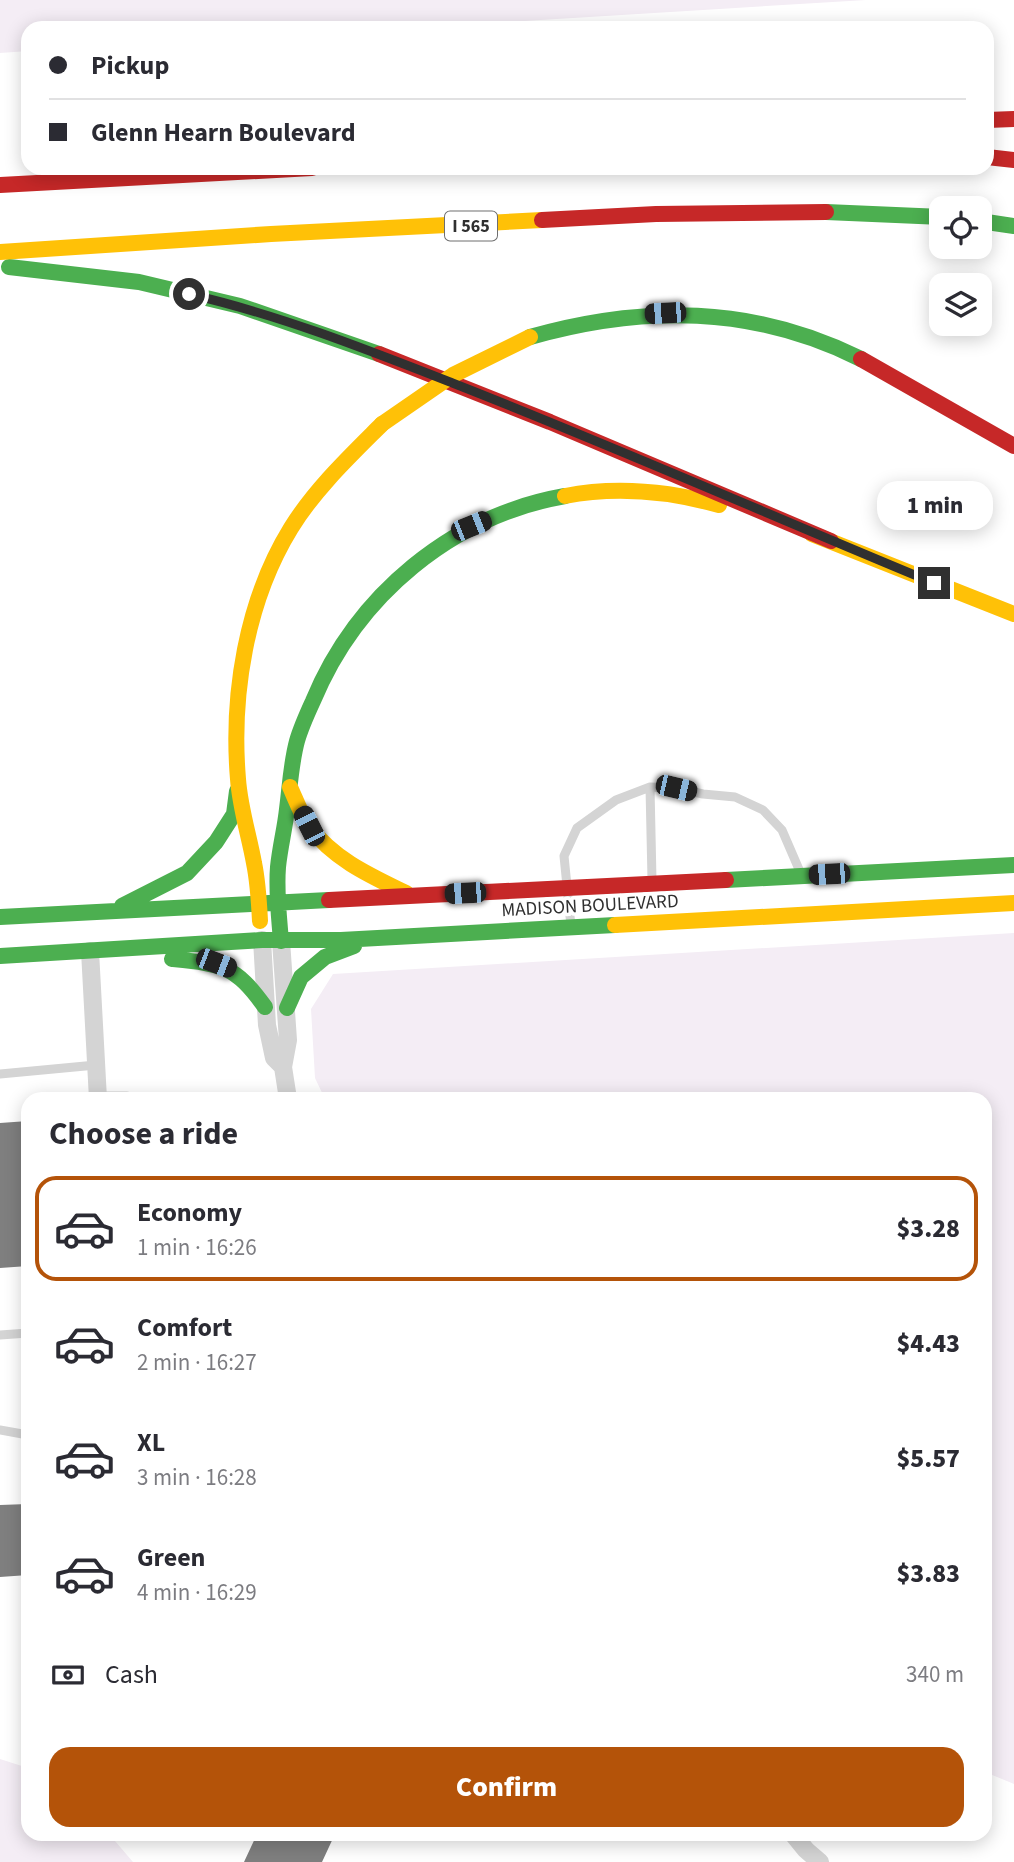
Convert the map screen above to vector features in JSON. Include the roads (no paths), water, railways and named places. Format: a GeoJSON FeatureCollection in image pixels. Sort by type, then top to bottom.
{"type":"FeatureCollection","features":[{"type":"Feature","properties":{"kind":"main road"},"geometry":{"type":"LineString","coordinates":[[994,120],[1014,119]]}},
{"type":"Feature","properties":{"kind":"main road"},"geometry":{"type":"LineString","coordinates":[[994,158],[1014,160]]}},
{"type":"Feature","properties":{"kind":"main road"},"geometry":{"type":"LineString","coordinates":[[0,185],[184,175]]}},
{"type":"Feature","properties":{"kind":"main road","name":"I 565"},"geometry":{"type":"LineString","coordinates":[[0,252],[271,234],[656,214],[821,212],[929,216]]}},
{"type":"Feature","properties":{"kind":"main road"},"geometry":{"type":"LineString","coordinates":[[992,223],[1014,226]]}},
{"type":"Feature","properties":{"kind":"main road"},"geometry":{"type":"LineString","coordinates":[[0,266],[139,282],[240,306],[377,353],[1014,614]]}},
{"type":"Feature","properties":{"kind":"main road"},"geometry":{"type":"LineString","coordinates":[[262,940],[257,877],[238,782],[236,751],[239,696],[255,614],[265,584],[290,530],[334,472],[382,424],[448,376],[530,337],[581,322],[620,315],[706,314],[745,319],[801,334],[842,350],[1014,446]]}},
{"type":"Feature","properties":{"kind":"main road"},"geometry":{"type":"LineString","coordinates":[[281,941],[277,902],[278,873],[299,735],[313,696],[354,625],[379,596],[436,545],[471,526],[543,500],[578,493],[652,491],[735,509],[831,541]]}},
{"type":"Feature","properties":{"kind":"main road"},"geometry":{"type":"LineString","coordinates":[[111,911],[187,873],[216,842],[234,814],[238,782]]}},
{"type":"Feature","properties":{"kind":"main road"},"geometry":{"type":"LineString","coordinates":[[290,787],[309,826],[331,851],[360,871],[411,895]]}},
{"type":"Feature","properties":{"kind":"main road","name":"MADISON BOULEVARD"},"geometry":{"type":"LineString","coordinates":[[0,917],[1014,865]]}},
{"type":"Feature","properties":{"kind":"main road","name":"MADISON BOULEVARD"},"geometry":{"type":"LineString","coordinates":[[0,956],[262,940],[374,938],[1014,903]]}},
{"type":"Feature","properties":{"kind":"main road"},"geometry":{"type":"LineString","coordinates":[[287,1008],[301,977],[325,957],[374,938]]}},
{"type":"Feature","properties":{"kind":"main road"},"geometry":{"type":"LineString","coordinates":[[90,951],[216,963],[233,970],[248,982],[265,1007]]}},
{"type":"Feature","properties":{"kind":"street"},"geometry":{"type":"LineString","coordinates":[[262,940],[265,1007],[274,1058],[283,1067]]}},
{"type":"Feature","properties":{"kind":"street"},"geometry":{"type":"LineString","coordinates":[[281,941],[287,1008],[288,1040],[283,1067],[287,1092]]}},
{"type":"Feature","properties":{"kind":"street"},"geometry":{"type":"LineString","coordinates":[[90,951],[98,1092]]}},
{"type":"Feature","properties":{"kind":"street"},"geometry":{"type":"LineString","coordinates":[[799,1841],[820,1862]]}},
{"type":"Feature","properties":{"kind":"lane"},"geometry":{"type":"LineString","coordinates":[[571,928],[564,856],[578,828],[615,800],[650,787],[736,797],[763,810],[782,830],[802,876]]}},
{"type":"Feature","properties":{"kind":"lane"},"geometry":{"type":"LineString","coordinates":[[650,787],[652,883]]}},
{"type":"Feature","properties":{"kind":"lane"},"geometry":{"type":"LineString","coordinates":[[0,1074],[96,1065]]}},
{"type":"Feature","properties":{"kind":"lane"},"geometry":{"type":"LineString","coordinates":[[0,1335],[21,1334]]}},
{"type":"Feature","properties":{"kind":"lane"},"geometry":{"type":"LineString","coordinates":[[0,1430],[21,1434]]}}]}
